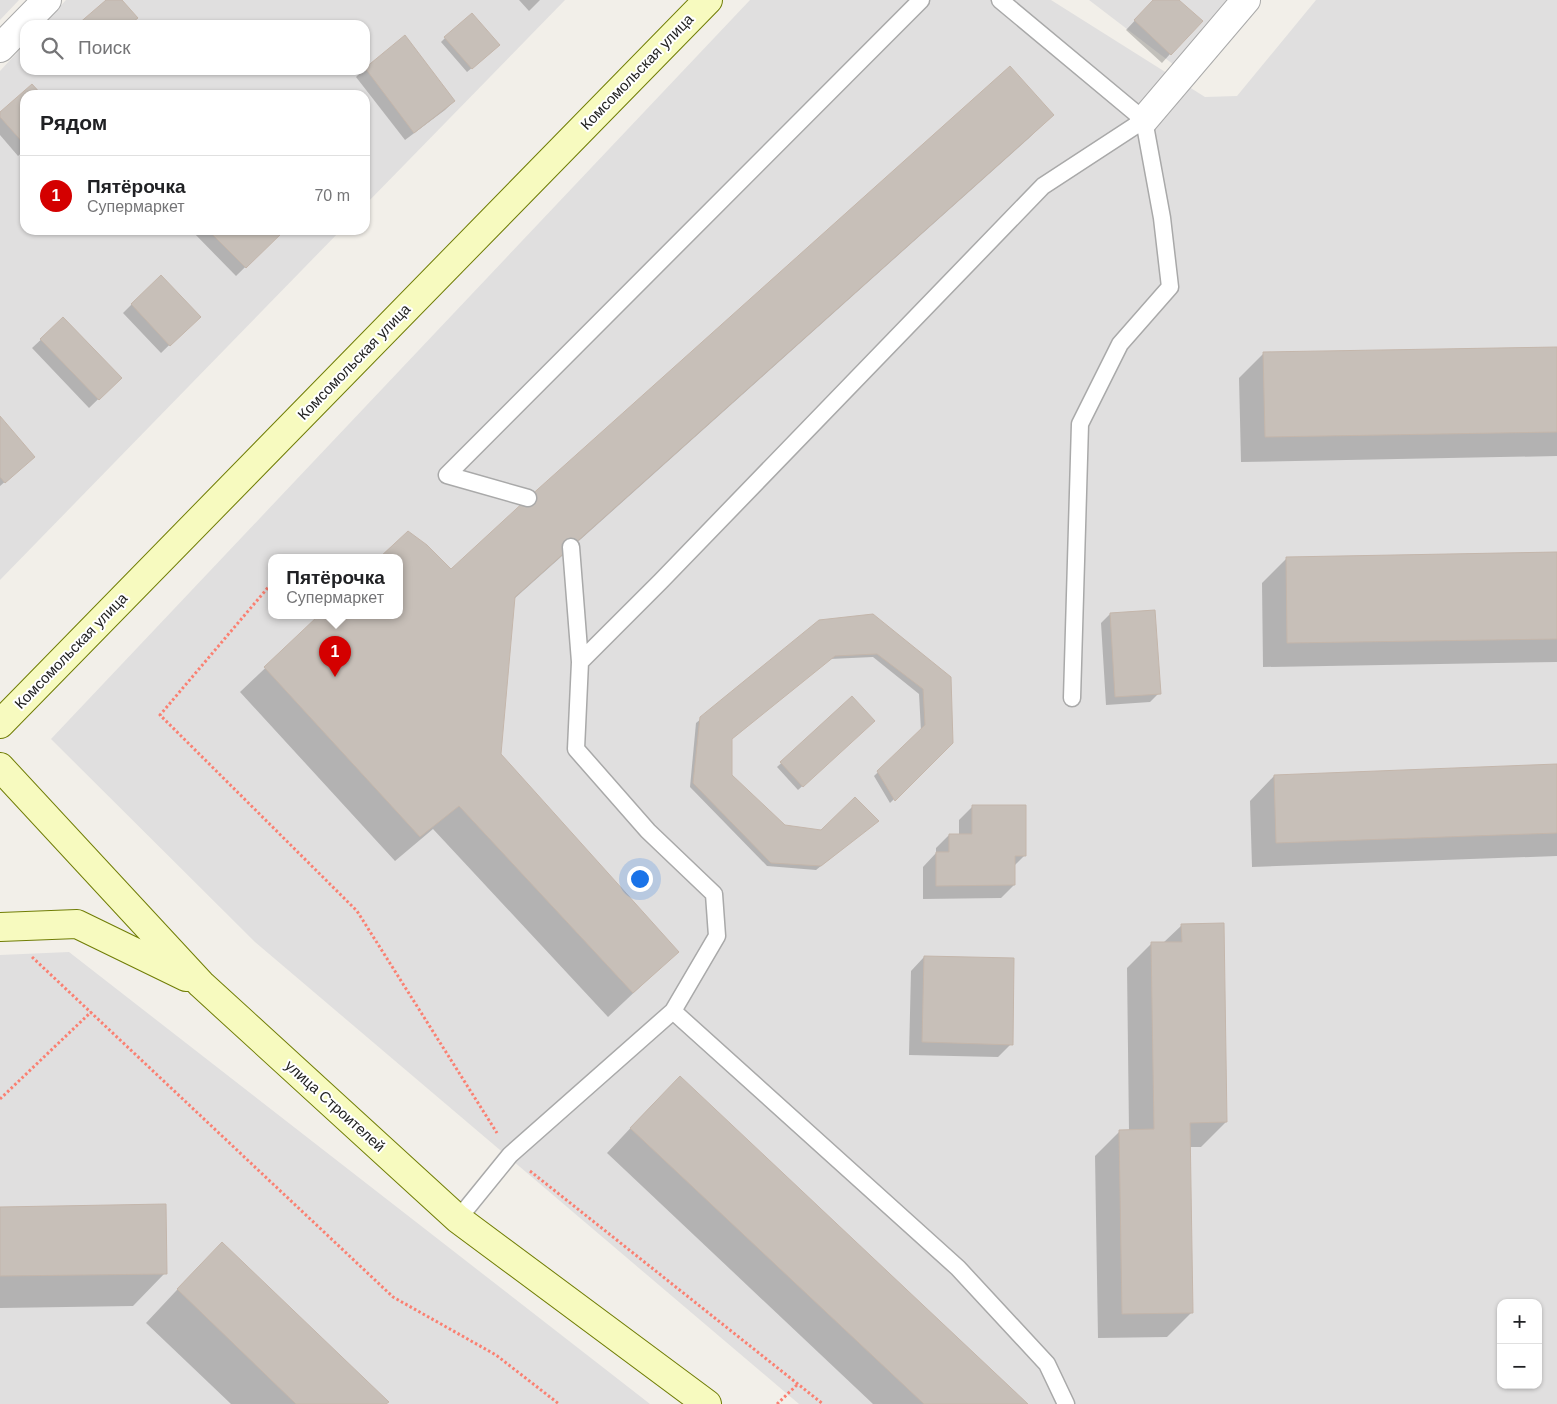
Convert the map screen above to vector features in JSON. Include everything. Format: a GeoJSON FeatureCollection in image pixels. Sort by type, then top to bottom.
{"type":"FeatureCollection","features":[{"type":"Feature","properties":{"kind":"main road","name":"Комсомольская улица"},"geometry":{"type":"LineString","coordinates":[[0,724],[708,0]]}},
{"type":"Feature","properties":{"kind":"main road","name":"улица Строителей"},"geometry":{"type":"LineString","coordinates":[[0,767],[201,984],[458,1219],[707,1404]]}},
{"type":"Feature","properties":{"kind":"main road"},"geometry":{"type":"LineString","coordinates":[[0,927],[77,924],[201,984]]}},
{"type":"Feature","properties":{"kind":"street"},"geometry":{"type":"LineString","coordinates":[[27,20],[46,0]]}},
{"type":"Feature","properties":{"kind":"street"},"geometry":{"type":"LineString","coordinates":[[1144,120],[1246,0]]}},
{"type":"Feature","properties":{"kind":"street"},"geometry":{"type":"LineString","coordinates":[[0,48],[20,27]]}},
{"type":"Feature","properties":{"kind":"lane"},"geometry":{"type":"LineString","coordinates":[[528,498],[447,476],[921,0]]}},
{"type":"Feature","properties":{"kind":"lane"},"geometry":{"type":"LineString","coordinates":[[1000,0],[1144,120],[1162,218],[1170,287],[1120,344],[1080,424],[1072,698]]}},
{"type":"Feature","properties":{"kind":"lane"},"geometry":{"type":"LineString","coordinates":[[580,662],[675,567],[1043,186],[1144,120]]}},
{"type":"Feature","properties":{"kind":"lane"},"geometry":{"type":"LineString","coordinates":[[458,1219],[510,1154],[673,1011],[717,936],[714,894],[648,831],[576,749],[580,662],[571,547]]}},
{"type":"Feature","properties":{"kind":"lane"},"geometry":{"type":"LineString","coordinates":[[673,1011],[958,1268],[1047,1364],[1066,1404]]}},
{"type":"Feature","properties":{"kind":"path"},"geometry":{"type":"LineString","coordinates":[[268,588],[160,716],[358,911],[510,1154],[823,1404]]}},
{"type":"Feature","properties":{"kind":"path"},"geometry":{"type":"LineString","coordinates":[[0,927],[393,1297],[496,1355],[559,1404]]}},
{"type":"Feature","properties":{"kind":"path"},"geometry":{"type":"LineString","coordinates":[[0,1099],[91,1012]]}},
{"type":"Feature","properties":{"kind":"path"},"geometry":{"type":"LineString","coordinates":[[777,1404],[798,1384]]}},
{"type":"Feature","properties":{"kind":"shaded area"},"geometry":{"type":"Polygon","coordinates":[[[0,0],[19,0],[0,20],[0,0]]]}},
{"type":"Feature","properties":{"kind":"shaded area"},"geometry":{"type":"Polygon","coordinates":[[[66,0],[565,0],[370,200],[370,90],[20,90],[20,235],[336,235],[0,580],[0,71],[20,49],[20,75],[370,75],[370,20],[48,20],[66,0]]]}},
{"type":"Feature","properties":{"kind":"shaded area"},"geometry":{"type":"Polygon","coordinates":[[[750,0],[1051,0],[1205,97],[1237,96],[1316,0],[1557,0],[1557,1404],[799,1404],[255,942],[51,739],[750,0]]]}},
{"type":"Feature","properties":{"kind":"shaded area"},"geometry":{"type":"Polygon","coordinates":[[[1089,0],[1234,0],[1178,68],[1089,0]]]}},
{"type":"Feature","properties":{"kind":"shaded area"},"geometry":{"type":"Polygon","coordinates":[[[69,952],[650,1404],[0,1404],[0,955],[69,952]]]}},
{"type":"Feature","properties":{"kind":"building"},"geometry":{"type":"Polygon","coordinates":[[[106,0],[122,0],[138,18],[135,20],[83,20],[106,0]]]}},
{"type":"Feature","properties":{"kind":"building"},"geometry":{"type":"Polygon","coordinates":[[[1153,0],[1179,0],[1203,21],[1171,55],[1134,20],[1153,0]]]}},
{"type":"Feature","properties":{"kind":"building"},"geometry":{"type":"Polygon","coordinates":[[[472,13],[500,45],[472,69],[444,37],[472,13]]]}},
{"type":"Feature","properties":{"kind":"building"},"geometry":{"type":"Polygon","coordinates":[[[405,35],[455,101],[414,133],[370,75],[370,64],[405,35]]]}},
{"type":"Feature","properties":{"kind":"building"},"geometry":{"type":"Polygon","coordinates":[[[1010,66],[1054,115],[515,597],[501,754],[679,952],[633,993],[459,806],[420,837],[264,667],[315,619],[403,619],[403,554],[383,554],[408,531],[427,545],[451,569],[1010,66]]]}},
{"type":"Feature","properties":{"kind":"building"},"geometry":{"type":"Polygon","coordinates":[[[32,84],[37,90],[25,90],[32,84]]]}},
{"type":"Feature","properties":{"kind":"building"},"geometry":{"type":"Polygon","coordinates":[[[20,94],[20,139],[0,117],[0,112],[20,94]]]}},
{"type":"Feature","properties":{"kind":"building"},"geometry":{"type":"Polygon","coordinates":[[[213,235],[280,235],[246,268],[213,235]]]}},
{"type":"Feature","properties":{"kind":"building"},"geometry":{"type":"Polygon","coordinates":[[[161,275],[201,317],[170,346],[131,304],[161,275]]]}},
{"type":"Feature","properties":{"kind":"building"},"geometry":{"type":"Polygon","coordinates":[[[63,317],[122,378],[99,400],[40,339],[63,317]]]}},
{"type":"Feature","properties":{"kind":"building"},"geometry":{"type":"Polygon","coordinates":[[[1557,347],[1557,432],[1265,437],[1263,352],[1557,347]]]}},
{"type":"Feature","properties":{"kind":"building"},"geometry":{"type":"Polygon","coordinates":[[[0,416],[35,457],[5,483],[0,477],[0,416]]]}},
{"type":"Feature","properties":{"kind":"building"},"geometry":{"type":"Polygon","coordinates":[[[1557,552],[1557,639],[1287,643],[1286,557],[1557,552]]]}},
{"type":"Feature","properties":{"kind":"building"},"geometry":{"type":"Polygon","coordinates":[[[1155,610],[1161,694],[1115,697],[1110,613],[1155,610]]]}},
{"type":"Feature","properties":{"kind":"building"},"geometry":{"type":"Polygon","coordinates":[[[873,614],[951,677],[953,743],[895,801],[877,771],[925,725],[923,689],[877,654],[835,656],[732,739],[732,775],[785,825],[821,830],[855,797],[879,821],[821,866],[771,863],[693,783],[700,717],[819,620],[873,614]]]}},
{"type":"Feature","properties":{"kind":"building"},"geometry":{"type":"Polygon","coordinates":[[[852,696],[875,721],[803,787],[780,762],[852,696]]]}},
{"type":"Feature","properties":{"kind":"building"},"geometry":{"type":"Polygon","coordinates":[[[1557,764],[1557,833],[1276,843],[1274,775],[1557,764]]]}},
{"type":"Feature","properties":{"kind":"building"},"geometry":{"type":"Polygon","coordinates":[[[972,805],[1026,805],[1026,856],[1015,856],[1015,885],[936,886],[936,852],[949,852],[949,834],[972,834],[972,805]]]}},
{"type":"Feature","properties":{"kind":"building"},"geometry":{"type":"Polygon","coordinates":[[[1224,923],[1227,1122],[1190,1123],[1193,1313],[1122,1314],[1119,1130],[1154,1129],[1151,942],[1182,942],[1181,924],[1224,923]]]}},
{"type":"Feature","properties":{"kind":"building"},"geometry":{"type":"Polygon","coordinates":[[[924,956],[1014,958],[1013,1045],[922,1042],[924,956]]]}},
{"type":"Feature","properties":{"kind":"building"},"geometry":{"type":"Polygon","coordinates":[[[680,1076],[1028,1404],[924,1404],[630,1128],[680,1076]]]}},
{"type":"Feature","properties":{"kind":"building"},"geometry":{"type":"Polygon","coordinates":[[[166,1204],[167,1274],[0,1276],[0,1207],[166,1204]]]}},
{"type":"Feature","properties":{"kind":"building"},"geometry":{"type":"Polygon","coordinates":[[[222,1242],[389,1402],[386,1404],[296,1404],[177,1289],[222,1242]]]}},
{"type":"Feature","properties":{"kind":"place","name":"Пятёрочка"},"geometry":{"type":"Point","coordinates":[335,677]}}]}
